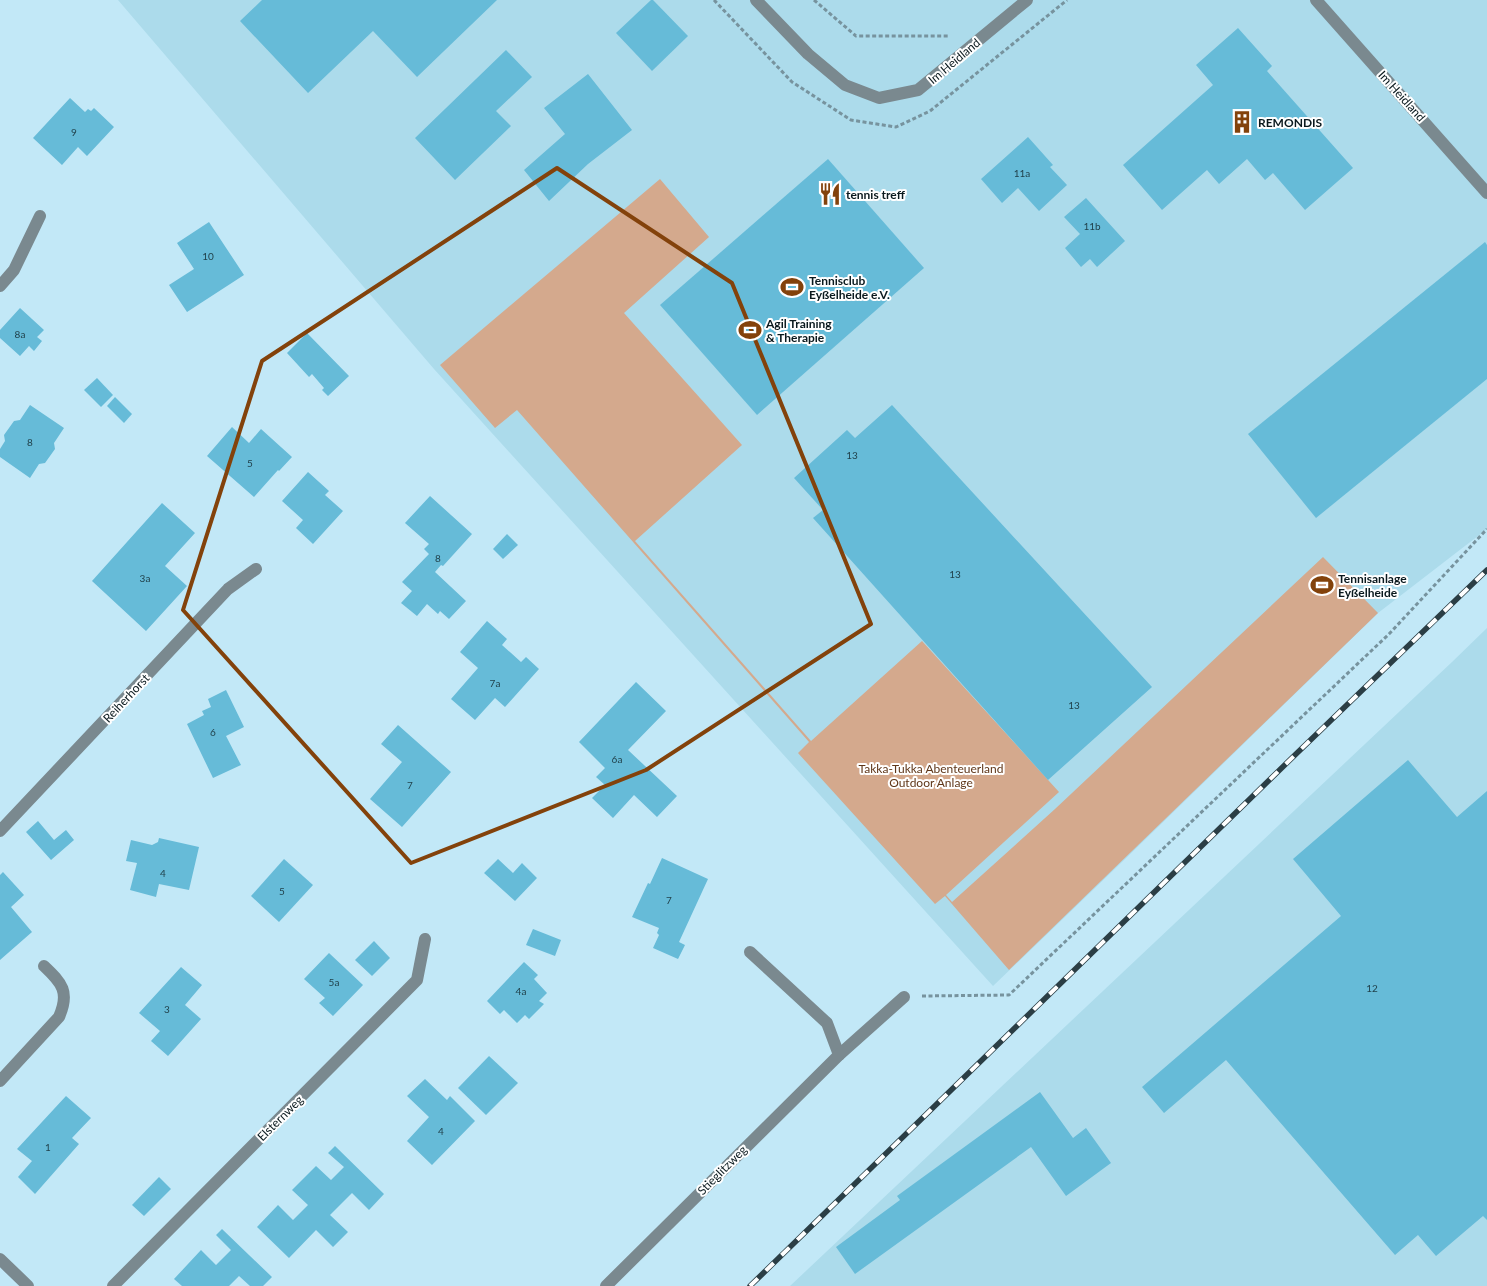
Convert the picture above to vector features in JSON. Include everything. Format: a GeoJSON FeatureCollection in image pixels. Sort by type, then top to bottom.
{"type":"FeatureCollection","features":[{"type":"Feature","properties":{"kind":"street","name":"Im Heidland"},"geometry":{"type":"LineString","coordinates":[[756,0],[808,54],[845,85],[880,98],[918,90],[1027,0]]}},
{"type":"Feature","properties":{"kind":"street","name":"Im Heidland"},"geometry":{"type":"LineString","coordinates":[[1316,0],[1487,193]]}},
{"type":"Feature","properties":{"kind":"street"},"geometry":{"type":"LineString","coordinates":[[0,286],[14,270],[40,216]]}},
{"type":"Feature","properties":{"kind":"street","name":"Reiherhorst"},"geometry":{"type":"LineString","coordinates":[[0,831],[228,589],[256,569]]}},
{"type":"Feature","properties":{"kind":"street","name":"Elsternweg"},"geometry":{"type":"LineString","coordinates":[[114,1286],[417,980],[426,939]]}},
{"type":"Feature","properties":{"kind":"street"},"geometry":{"type":"LineString","coordinates":[[750,952],[827,1023],[838,1055]]}},
{"type":"Feature","properties":{"kind":"street"},"geometry":{"type":"LineString","coordinates":[[0,1081],[59,1017],[64,1005],[64,991],[58,980],[44,966]]}},
{"type":"Feature","properties":{"kind":"street","name":"Stieglitzweg"},"geometry":{"type":"LineString","coordinates":[[606,1286],[838,1055],[904,997]]}},
{"type":"Feature","properties":{"kind":"street"},"geometry":{"type":"LineString","coordinates":[[0,1259],[28,1286]]}},
{"type":"Feature","properties":{"kind":"path"},"geometry":{"type":"LineString","coordinates":[[714,0],[792,82],[851,120],[896,127],[930,111],[1067,0]]}},
{"type":"Feature","properties":{"kind":"path"},"geometry":{"type":"LineString","coordinates":[[814,0],[856,36],[956,36]]}},
{"type":"Feature","properties":{"kind":"path"},"geometry":{"type":"LineString","coordinates":[[904,997],[1009,995],[1389,634],[1487,529]]}},
{"type":"Feature","properties":{"kind":"highlighted area"},"geometry":{"type":"Polygon","coordinates":[[[557,168],[732,283],[871,624],[646,770],[411,863],[183,610],[262,361],[557,168]]]}},
{"type":"Feature","properties":{"kind":"shaded area"},"geometry":{"type":"Polygon","coordinates":[[[118,0],[1487,0],[1487,529],[1378,613],[993,986],[434,369],[118,0]]]}},
{"type":"Feature","properties":{"kind":"shaded area"},"geometry":{"type":"Polygon","coordinates":[[[1487,628],[1487,1286],[790,1286],[1452,662],[1487,628]]]}},
{"type":"Feature","properties":{"kind":"green space","name":"Tennisanlage Eyßelheide"},"geometry":{"type":"Polygon","coordinates":[[[660,179],[709,237],[624,313],[742,445],[635,541],[811,741],[922,641],[1059,792],[946,895],[952,902],[1055,809],[1323,557],[1378,613],[1009,970],[945,896],[935,904],[798,753],[809,742],[517,410],[495,428],[440,365],[660,179]]]}},
{"type":"Feature","properties":{"kind":"building"},"geometry":{"type":"Polygon","coordinates":[[[262,0],[497,0],[417,77],[373,31],[308,93],[240,21],[262,0]]]}},
{"type":"Feature","properties":{"kind":"building"},"geometry":{"type":"Polygon","coordinates":[[[651,0],[688,36],[652,71],[616,33],[651,0]]]}},
{"type":"Feature","properties":{"kind":"building","name":"REMONDIS"},"geometry":{"type":"Polygon","coordinates":[[[1238,28],[1272,66],[1267,71],[1353,168],[1305,210],[1273,173],[1265,180],[1247,159],[1219,184],[1207,170],[1162,210],[1123,165],[1213,85],[1196,65],[1238,28]]]}},
{"type":"Feature","properties":{"kind":"building"},"geometry":{"type":"Polygon","coordinates":[[[506,50],[532,77],[496,111],[511,126],[455,180],[415,138],[506,50]]]}},
{"type":"Feature","properties":{"kind":"building"},"geometry":{"type":"Polygon","coordinates":[[[588,74],[632,130],[588,164],[549,201],[524,170],[565,134],[544,108],[588,74]]]}},
{"type":"Feature","properties":{"kind":"building"},"geometry":{"type":"Polygon","coordinates":[[[70,98],[85,112],[88,109],[91,111],[94,108],[114,127],[87,156],[78,147],[62,165],[33,138],[70,98]]]}},
{"type":"Feature","properties":{"kind":"building"},"geometry":{"type":"Polygon","coordinates":[[[1028,137],[1053,165],[1050,167],[1067,185],[1039,211],[1018,188],[1002,203],[981,179],[1028,137]]]}},
{"type":"Feature","properties":{"kind":"building","name":"Tennisclub Eyßelheide e.V."},"geometry":{"type":"Polygon","coordinates":[[[828,159],[924,268],[757,415],[660,305],[828,159]]]}},
{"type":"Feature","properties":{"kind":"building"},"geometry":{"type":"Polygon","coordinates":[[[1086,198],[1125,241],[1097,267],[1090,259],[1081,267],[1065,248],[1080,234],[1064,217],[1086,198]]]}},
{"type":"Feature","properties":{"kind":"building"},"geometry":{"type":"Polygon","coordinates":[[[209,222],[244,275],[187,312],[169,285],[194,269],[177,243],[209,222]]]}},
{"type":"Feature","properties":{"kind":"building"},"geometry":{"type":"Polygon","coordinates":[[[1485,242],[1487,245],[1487,379],[1316,518],[1248,434],[1485,242]]]}},
{"type":"Feature","properties":{"kind":"building"},"geometry":{"type":"Polygon","coordinates":[[[20,308],[44,330],[37,337],[42,341],[34,351],[29,346],[20,356],[0,338],[0,330],[20,308]]]}},
{"type":"Feature","properties":{"kind":"building"},"geometry":{"type":"Polygon","coordinates":[[[307,333],[349,376],[328,396],[312,374],[309,377],[287,353],[307,333]]]}},
{"type":"Feature","properties":{"kind":"building"},"geometry":{"type":"Polygon","coordinates":[[[97,378],[113,395],[101,407],[84,390],[97,378]]]}},
{"type":"Feature","properties":{"kind":"building"},"geometry":{"type":"Polygon","coordinates":[[[115,397],[132,414],[124,423],[107,406],[115,397]]]}},
{"type":"Feature","properties":{"kind":"building"},"geometry":{"type":"Polygon","coordinates":[[[30,405],[64,428],[54,443],[55,449],[45,463],[39,464],[30,478],[0,457],[0,449],[5,441],[4,435],[14,421],[20,420],[30,405]]]}},
{"type":"Feature","properties":{"kind":"building"},"geometry":{"type":"Polygon","coordinates":[[[892,405],[1152,687],[1048,780],[813,518],[823,510],[794,478],[847,430],[855,438],[892,405]]]}},
{"type":"Feature","properties":{"kind":"building"},"geometry":{"type":"Polygon","coordinates":[[[232,427],[249,443],[261,429],[292,457],[254,497],[207,456],[232,427]]]}},
{"type":"Feature","properties":{"kind":"building"},"geometry":{"type":"Polygon","coordinates":[[[308,472],[329,491],[325,495],[343,511],[313,544],[296,528],[303,520],[282,501],[308,472]]]}},
{"type":"Feature","properties":{"kind":"building"},"geometry":{"type":"Polygon","coordinates":[[[430,496],[472,534],[443,566],[441,565],[435,572],[466,601],[449,619],[440,611],[438,614],[427,604],[417,616],[401,603],[412,591],[402,582],[429,554],[424,549],[429,544],[405,523],[430,496]]]}},
{"type":"Feature","properties":{"kind":"building"},"geometry":{"type":"Polygon","coordinates":[[[162,503],[195,533],[165,566],[187,586],[146,631],[92,581],[162,503]]]}},
{"type":"Feature","properties":{"kind":"building"},"geometry":{"type":"Polygon","coordinates":[[[507,534],[518,545],[503,559],[493,549],[507,534]]]}},
{"type":"Feature","properties":{"kind":"building"},"geometry":{"type":"Polygon","coordinates":[[[487,621],[507,639],[502,645],[521,662],[526,657],[539,669],[505,707],[495,698],[475,720],[451,699],[478,668],[460,652],[487,621]]]}},
{"type":"Feature","properties":{"kind":"building"},"geometry":{"type":"Polygon","coordinates":[[[636,682],[666,711],[628,750],[677,796],[657,817],[634,795],[613,818],[592,798],[605,785],[596,777],[605,768],[579,742],[636,682]]]}},
{"type":"Feature","properties":{"kind":"building"},"geometry":{"type":"Polygon","coordinates":[[[226,690],[244,727],[226,736],[241,765],[213,778],[187,724],[204,715],[202,711],[211,707],[208,699],[226,690]]]}},
{"type":"Feature","properties":{"kind":"building"},"geometry":{"type":"Polygon","coordinates":[[[398,725],[451,772],[402,827],[370,799],[402,762],[381,744],[398,725]]]}},
{"type":"Feature","properties":{"kind":"building"},"geometry":{"type":"Polygon","coordinates":[[[1408,760],[1457,817],[1487,791],[1487,1220],[1483,1216],[1436,1256],[1418,1235],[1395,1255],[1226,1060],[1164,1113],[1142,1087],[1341,916],[1293,859],[1408,760]]]}},
{"type":"Feature","properties":{"kind":"building"},"geometry":{"type":"Polygon","coordinates":[[[38,821],[54,840],[66,830],[74,840],[51,860],[26,832],[38,821]]]}},
{"type":"Feature","properties":{"kind":"building"},"geometry":{"type":"Polygon","coordinates":[[[159,838],[199,847],[189,890],[159,884],[156,897],[130,890],[137,863],[126,861],[131,840],[152,845],[158,842],[159,838]]]}},
{"type":"Feature","properties":{"kind":"building"},"geometry":{"type":"Polygon","coordinates":[[[662,858],[708,879],[679,942],[685,945],[678,959],[653,948],[659,935],[657,933],[659,928],[632,917],[662,858]]]}},
{"type":"Feature","properties":{"kind":"building"},"geometry":{"type":"Polygon","coordinates":[[[284,859],[313,885],[279,922],[251,896],[284,859]]]}},
{"type":"Feature","properties":{"kind":"building"},"geometry":{"type":"Polygon","coordinates":[[[498,859],[513,873],[522,863],[537,878],[515,901],[484,873],[498,859]]]}},
{"type":"Feature","properties":{"kind":"building"},"geometry":{"type":"Polygon","coordinates":[[[3,872],[24,895],[11,907],[32,932],[0,960],[0,875],[3,872]]]}},
{"type":"Feature","properties":{"kind":"building"},"geometry":{"type":"Polygon","coordinates":[[[533,929],[561,940],[555,956],[526,945],[533,929]]]}},
{"type":"Feature","properties":{"kind":"building"},"geometry":{"type":"Polygon","coordinates":[[[374,941],[390,958],[372,976],[355,960],[374,941]]]}},
{"type":"Feature","properties":{"kind":"building"},"geometry":{"type":"Polygon","coordinates":[[[329,953],[363,985],[333,1016],[319,1003],[325,998],[304,979],[329,953]]]}},
{"type":"Feature","properties":{"kind":"building"},"geometry":{"type":"Polygon","coordinates":[[[524,962],[538,975],[534,979],[547,993],[539,1001],[544,1004],[529,1019],[525,1015],[517,1023],[504,1010],[500,1014],[487,1001],[524,962]]]}},
{"type":"Feature","properties":{"kind":"building"},"geometry":{"type":"Polygon","coordinates":[[[181,967],[202,985],[185,1005],[201,1019],[168,1056],[151,1041],[160,1031],[139,1013],[181,967]]]}},
{"type":"Feature","properties":{"kind":"building"},"geometry":{"type":"Polygon","coordinates":[[[489,1056],[518,1083],[486,1115],[458,1088],[489,1056]]]}},
{"type":"Feature","properties":{"kind":"building"},"geometry":{"type":"Polygon","coordinates":[[[425,1079],[447,1100],[450,1096],[475,1121],[432,1165],[407,1141],[429,1117],[407,1096],[425,1079]]]}},
{"type":"Feature","properties":{"kind":"building"},"geometry":{"type":"Polygon","coordinates":[[[1040,1092],[1073,1138],[1086,1128],[1111,1163],[1066,1196],[1031,1147],[855,1274],[836,1247],[900,1200],[897,1196],[1040,1092]]]}},
{"type":"Feature","properties":{"kind":"building"},"geometry":{"type":"Polygon","coordinates":[[[66,1096],[91,1118],[72,1138],[79,1144],[35,1194],[18,1177],[32,1161],[17,1149],[66,1096]]]}},
{"type":"Feature","properties":{"kind":"building"},"geometry":{"type":"Polygon","coordinates":[[[335,1146],[384,1194],[369,1210],[352,1193],[330,1215],[348,1232],[333,1247],[316,1230],[289,1258],[257,1227],[278,1205],[293,1220],[308,1205],[292,1190],[316,1166],[331,1180],[344,1167],[328,1153],[335,1146]]]}},
{"type":"Feature","properties":{"kind":"building"},"geometry":{"type":"Polygon","coordinates":[[[159,1177],[171,1189],[144,1216],[132,1205],[159,1177]]]}},
{"type":"Feature","properties":{"kind":"building"},"geometry":{"type":"Polygon","coordinates":[[[222,1229],[272,1277],[263,1286],[250,1286],[239,1276],[229,1286],[182,1286],[174,1279],[201,1250],[216,1265],[231,1250],[216,1235],[222,1229]]]}},
{"type":"Feature","properties":{"kind":"railway"},"geometry":{"type":"LineString","coordinates":[[750,1286],[1487,570]]}},
{"type":"Feature","properties":{"kind":"place","name":"REMONDIS"},"geometry":{"type":"Point","coordinates":[1242,122]}},
{"type":"Feature","properties":{"kind":"place","name":"tennis treff"},"geometry":{"type":"Point","coordinates":[830,194]}},
{"type":"Feature","properties":{"kind":"place","name":"Tennisclub Eyßelheide e.V."},"geometry":{"type":"Point","coordinates":[792,287]}},
{"type":"Feature","properties":{"kind":"place","name":"Agil Training & Therapie"},"geometry":{"type":"Point","coordinates":[750,330]}},
{"type":"Feature","properties":{"kind":"place","name":"Tennisanlage Eyßelheide"},"geometry":{"type":"Point","coordinates":[1322,585]}},
{"type":"Feature","properties":{"kind":"park label","name":"Takka-Tukka Abenteuerland Outdoor Anlage"},"geometry":{"type":"Point","coordinates":[931,775]}}]}
